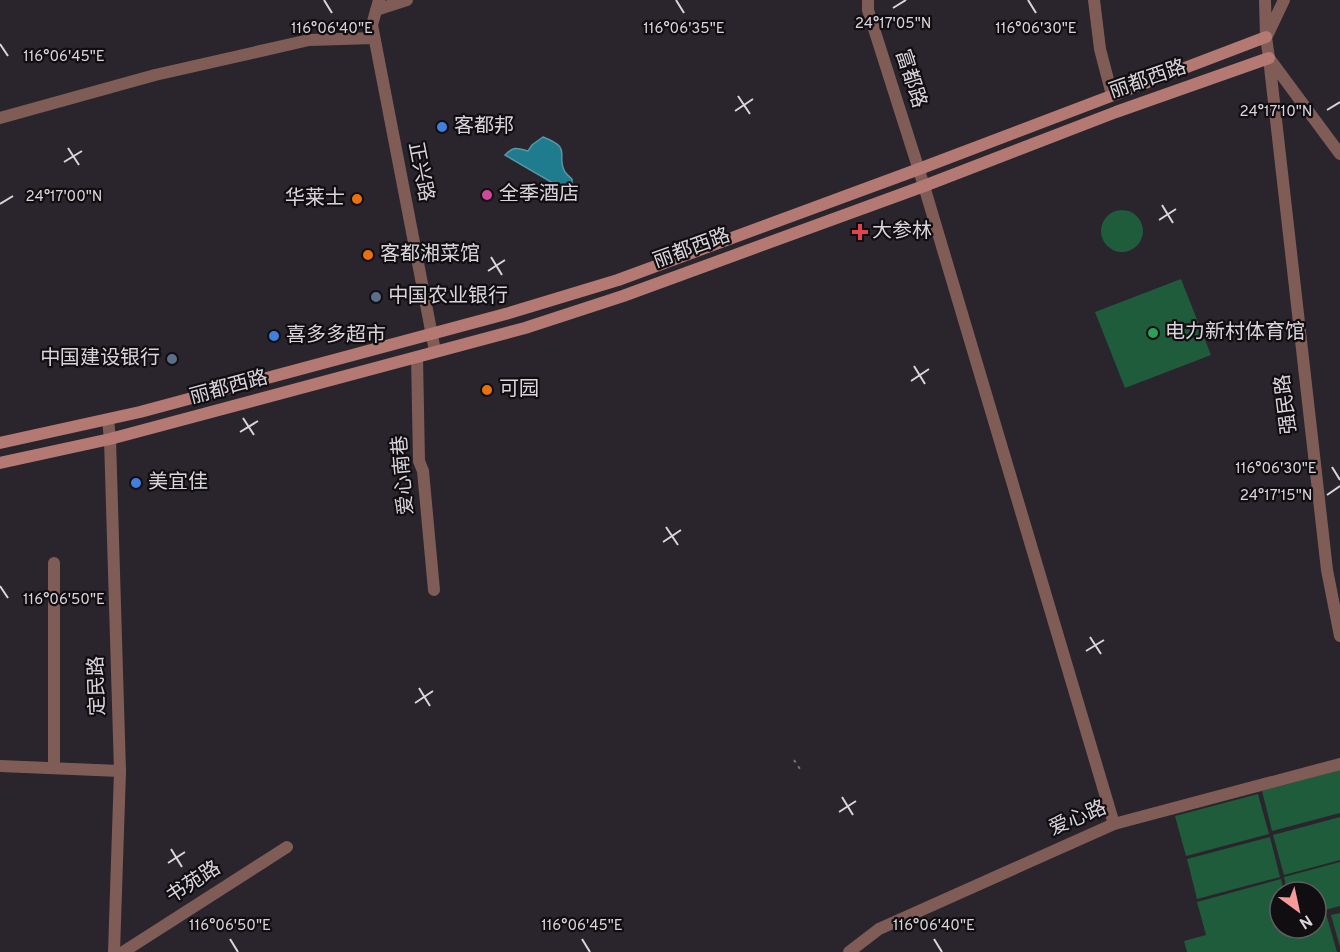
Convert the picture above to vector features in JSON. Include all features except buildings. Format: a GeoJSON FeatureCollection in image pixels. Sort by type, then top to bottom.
{"type":"FeatureCollection","features":[{"type":"Feature","properties":{"kind":"main road","name":"丽都西路"},"geometry":{"type":"LineString","coordinates":[[0,443],[140,412],[509,313],[618,280],[1266,37]]}},
{"type":"Feature","properties":{"kind":"main road","name":"丽都西路"},"geometry":{"type":"LineString","coordinates":[[0,463],[110,439],[525,328],[623,296],[924,186],[1116,112],[1269,58]]}},
{"type":"Feature","properties":{"kind":"street"},"geometry":{"type":"LineString","coordinates":[[378,5],[407,0]]}},
{"type":"Feature","properties":{"kind":"street","name":"富都路"},"geometry":{"type":"LineString","coordinates":[[868,0],[868,10],[924,186],[1114,824]]}},
{"type":"Feature","properties":{"kind":"street"},"geometry":{"type":"LineString","coordinates":[[1094,0],[1100,49],[1112,95]]}},
{"type":"Feature","properties":{"kind":"street","name":"强民路"},"geometry":{"type":"LineString","coordinates":[[1265,0],[1266,37],[1302,361],[1327,570],[1340,636]]}},
{"type":"Feature","properties":{"kind":"street"},"geometry":{"type":"LineString","coordinates":[[1266,37],[1284,0]]}},
{"type":"Feature","properties":{"kind":"street","name":"正兴路"},"geometry":{"type":"LineString","coordinates":[[378,5],[372,25],[374,38],[435,351]]}},
{"type":"Feature","properties":{"kind":"street"},"geometry":{"type":"LineString","coordinates":[[0,118],[155,75],[309,40],[374,38]]}},
{"type":"Feature","properties":{"kind":"street"},"geometry":{"type":"LineString","coordinates":[[1269,58],[1340,154]]}},
{"type":"Feature","properties":{"kind":"street","name":"爱心南巷"},"geometry":{"type":"LineString","coordinates":[[417,357],[419,461],[423,471],[434,590]]}},
{"type":"Feature","properties":{"kind":"street","name":"定民路"},"geometry":{"type":"LineString","coordinates":[[108,420],[120,771],[114,952]]}},
{"type":"Feature","properties":{"kind":"street"},"geometry":{"type":"LineString","coordinates":[[54,563],[54,768]]}},
{"type":"Feature","properties":{"kind":"street","name":"爱心路"},"geometry":{"type":"LineString","coordinates":[[849,952],[879,929],[1114,824],[1340,764]]}},
{"type":"Feature","properties":{"kind":"street"},"geometry":{"type":"LineString","coordinates":[[0,766],[120,771]]}},
{"type":"Feature","properties":{"kind":"street","name":"书苑路"},"geometry":{"type":"LineString","coordinates":[[123,952],[287,847]]}},
{"type":"Feature","properties":{"kind":"path"},"geometry":{"type":"LineString","coordinates":[[794,760],[802,772]]}},
{"type":"Feature","properties":{"kind":"green space"},"geometry":{"type":"Polygon","coordinates":[[[1122,210],[1130,211],[1137,216],[1142,223],[1142,239],[1137,246],[1130,251],[1122,252],[1114,251],[1107,246],[1102,239],[1101,231],[1102,223],[1107,216],[1114,211],[1122,210]]]}},
{"type":"Feature","properties":{"kind":"green space","name":"电力新村体育馆"},"geometry":{"type":"Polygon","coordinates":[[[1181,279],[1211,355],[1125,388],[1095,312],[1181,279]]]}},
{"type":"Feature","properties":{"kind":"green space"},"geometry":{"type":"Polygon","coordinates":[[[1340,770],[1340,813],[1272,831],[1262,791],[1340,770]]]}},
{"type":"Feature","properties":{"kind":"green space"},"geometry":{"type":"Polygon","coordinates":[[[1258,794],[1269,834],[1186,856],[1175,816],[1258,794]]]}},
{"type":"Feature","properties":{"kind":"green space"},"geometry":{"type":"Polygon","coordinates":[[[1340,817],[1340,860],[1284,875],[1273,835],[1340,817]]]}},
{"type":"Feature","properties":{"kind":"green space"},"geometry":{"type":"Polygon","coordinates":[[[1270,837],[1280,877],[1197,899],[1187,859],[1270,837]]]}},
{"type":"Feature","properties":{"kind":"green space"},"geometry":{"type":"Polygon","coordinates":[[[1340,862],[1340,906],[1328,909],[1328,880],[1285,880],[1284,877],[1340,862]]]}},
{"type":"Feature","properties":{"kind":"green space"},"geometry":{"type":"Polygon","coordinates":[[[1268,883],[1268,940],[1328,940],[1328,920],[1337,952],[1187,952],[1184,941],[1206,935],[1197,902],[1268,883]]]}},
{"type":"Feature","properties":{"kind":"green space"},"geometry":{"type":"Polygon","coordinates":[[[1340,913],[1340,947],[1331,915],[1340,913]]]}},
{"type":"Feature","properties":{"kind":"water"},"geometry":{"type":"Polygon","coordinates":[[[543,137],[561,149],[562,166],[572,179],[572,187],[563,189],[505,155],[516,148],[528,151],[543,137]]]}},
{"type":"Feature","properties":{"kind":"place","name":"客都邦"},"geometry":{"type":"Point","coordinates":[442,127]}},
{"type":"Feature","properties":{"kind":"place","name":"全季酒店"},"geometry":{"type":"Point","coordinates":[487,195]}},
{"type":"Feature","properties":{"kind":"place","name":"华莱士"},"geometry":{"type":"Point","coordinates":[357,199]}},
{"type":"Feature","properties":{"kind":"place","name":"大参林"},"geometry":{"type":"Point","coordinates":[860,232]}},
{"type":"Feature","properties":{"kind":"place","name":"客都湘菜馆"},"geometry":{"type":"Point","coordinates":[368,255]}},
{"type":"Feature","properties":{"kind":"place","name":"中国农业银行"},"geometry":{"type":"Point","coordinates":[376,297]}},
{"type":"Feature","properties":{"kind":"place","name":"电力新村体育馆"},"geometry":{"type":"Point","coordinates":[1153,333]}},
{"type":"Feature","properties":{"kind":"place","name":"喜多多超市"},"geometry":{"type":"Point","coordinates":[274,336]}},
{"type":"Feature","properties":{"kind":"place","name":"中国建设银行"},"geometry":{"type":"Point","coordinates":[172,359]}},
{"type":"Feature","properties":{"kind":"place","name":"可园"},"geometry":{"type":"Point","coordinates":[487,390]}},
{"type":"Feature","properties":{"kind":"place","name":"美宜佳"},"geometry":{"type":"Point","coordinates":[136,483]}}]}
